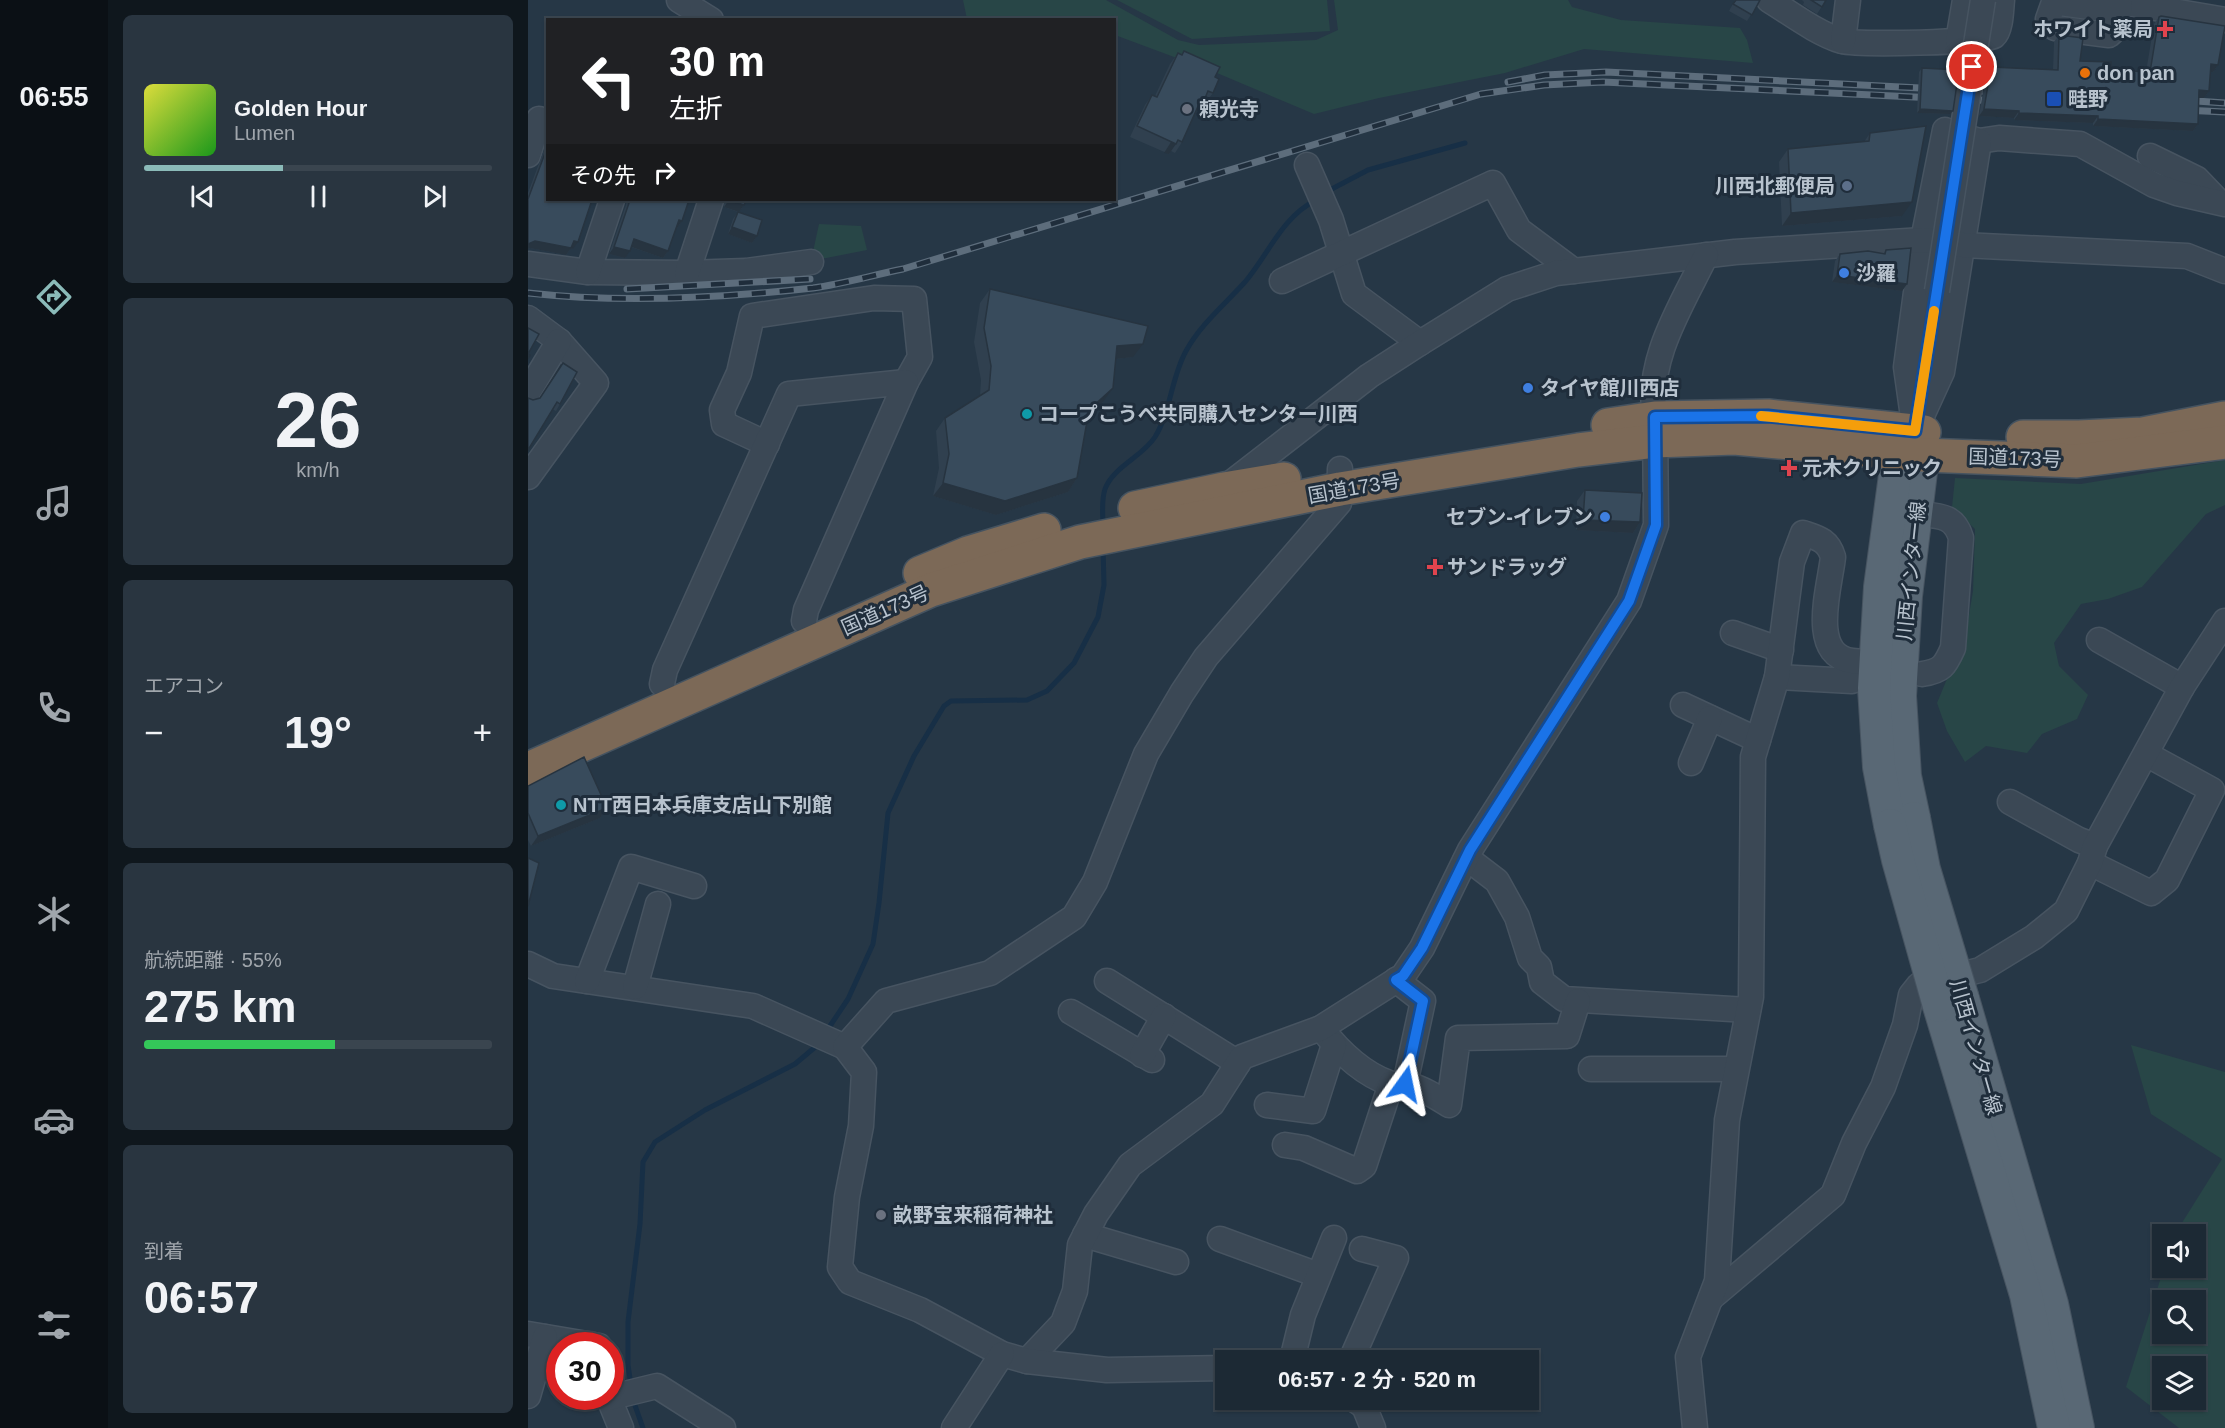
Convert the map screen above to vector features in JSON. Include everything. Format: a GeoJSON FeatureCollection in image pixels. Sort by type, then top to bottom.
{"type":"FeatureCollection","features":[{"type":"Feature","properties":{"kind":"highway","name":"国道173号"},"geometry":{"type":"LineString","coordinates":[[528,744],[804,621],[968,553],[1077,520],[1224,489],[1340,479],[1655,429],[1768,416],[1912,446],[2077,460],[2225,442]]}},
{"type":"Feature","properties":{"kind":"highway","name":"国道173号"},"geometry":{"type":"LineString","coordinates":[[1912,446],[1967,437],[2079,437],[2143,434],[2225,418]]}},
{"type":"Feature","properties":{"kind":"highway","name":"国道173号"},"geometry":{"type":"LineString","coordinates":[[528,769],[931,590],[1080,542],[1340,479]]}},
{"type":"Feature","properties":{"kind":"main road","name":"川西インター線"},"geometry":{"type":"LineString","coordinates":[[1902,822],[1905,776],[1900,696],[1906,596],[1916,514],[1912,446]]}},
{"type":"Feature","properties":{"kind":"main road","name":"川西インター線"},"geometry":{"type":"LineString","coordinates":[[1912,446],[1880,587],[1874,688],[1879,767],[1924,869],[1951,1003],[2026,1295],[2054,1428]]}},
{"type":"Feature","properties":{"kind":"main road","name":"川西インター線"},"geometry":{"type":"LineString","coordinates":[[1951,1003],[2052,1304],[2078,1428]]}},
{"type":"Feature","properties":{"kind":"street"},"geometry":{"type":"LineString","coordinates":[[679,0],[708,18]]}},
{"type":"Feature","properties":{"kind":"street"},"geometry":{"type":"LineString","coordinates":[[1769,0],[1830,37],[1843,41],[1959,41],[1995,35],[2002,0]]}},
{"type":"Feature","properties":{"kind":"street"},"geometry":{"type":"LineString","coordinates":[[1843,41],[1848,0]]}},
{"type":"Feature","properties":{"kind":"street"},"geometry":{"type":"LineString","coordinates":[[1959,41],[1965,0]]}},
{"type":"Feature","properties":{"kind":"street"},"geometry":{"type":"LineString","coordinates":[[1912,446],[1983,0]]}},
{"type":"Feature","properties":{"kind":"street"},"geometry":{"type":"LineString","coordinates":[[2120,4],[2114,31],[2105,35],[2055,28],[2048,19],[2053,5],[2060,3],[2120,4],[2225,20]]}},
{"type":"Feature","properties":{"kind":"street"},"geometry":{"type":"LineString","coordinates":[[528,154],[538,119]]}},
{"type":"Feature","properties":{"kind":"street"},"geometry":{"type":"LineString","coordinates":[[1912,446],[1906,367],[1923,240],[1945,130],[1979,141],[1999,138],[2080,144],[2154,185],[2222,203]]}},
{"type":"Feature","properties":{"kind":"street"},"geometry":{"type":"LineString","coordinates":[[1912,446],[1942,372],[1979,141]]}},
{"type":"Feature","properties":{"kind":"street"},"geometry":{"type":"LineString","coordinates":[[2150,156],[2196,179],[2222,203]]}},
{"type":"Feature","properties":{"kind":"street"},"geometry":{"type":"LineString","coordinates":[[1307,165],[1343,254],[1354,294],[1420,343]]}},
{"type":"Feature","properties":{"kind":"street"},"geometry":{"type":"LineString","coordinates":[[1282,281],[1493,183],[1519,230],[1574,271]]}},
{"type":"Feature","properties":{"kind":"street"},"geometry":{"type":"LineString","coordinates":[[588,272],[612,201]]}},
{"type":"Feature","properties":{"kind":"street"},"geometry":{"type":"LineString","coordinates":[[687,273],[711,201]]}},
{"type":"Feature","properties":{"kind":"street"},"geometry":{"type":"LineString","coordinates":[[1224,489],[1369,376],[1507,289],[1556,273],[1706,255],[1923,240],[1963,245],[2187,256],[2225,271]]}},
{"type":"Feature","properties":{"kind":"street"},"geometry":{"type":"LineString","coordinates":[[1027,1361],[1063,1323],[1075,1291],[1080,1245],[1096,1214],[1130,1164],[1212,1104],[1242,1057],[1328,1036],[1403,976],[1422,948],[1465,861],[1629,601],[1656,525],[1655,429],[1652,401],[1661,349],[1706,255]]}},
{"type":"Feature","properties":{"kind":"street"},"geometry":{"type":"LineString","coordinates":[[528,264],[588,272],[687,273],[746,271],[811,261]]}},
{"type":"Feature","properties":{"kind":"street"},"geometry":{"type":"LineString","coordinates":[[767,444],[724,424],[722,410],[740,373],[752,316],[874,298],[914,299],[920,357],[906,382],[806,610],[804,621]]}},
{"type":"Feature","properties":{"kind":"street"},"geometry":{"type":"LineString","coordinates":[[528,318],[559,341],[596,383],[528,477]]}},
{"type":"Feature","properties":{"kind":"street"},"geometry":{"type":"LineString","coordinates":[[528,392],[559,341]]}},
{"type":"Feature","properties":{"kind":"street"},"geometry":{"type":"LineString","coordinates":[[662,684],[665,670],[789,394],[906,382]]}},
{"type":"Feature","properties":{"kind":"street"},"geometry":{"type":"LineString","coordinates":[[845,1047],[886,1001],[990,973],[1074,917],[1095,882],[1146,754],[1182,693],[1206,657],[1339,503],[1340,479]]}},
{"type":"Feature","properties":{"kind":"street"},"geometry":{"type":"LineString","coordinates":[[1916,514],[1944,517],[1957,526],[1961,538],[1953,648],[1946,663],[1936,672],[1922,674]]}},
{"type":"Feature","properties":{"kind":"street"},"geometry":{"type":"LineString","coordinates":[[1695,1428],[1688,1357],[1717,1281],[1726,1120],[1751,998],[1754,757],[1777,677],[1792,562],[1803,532],[1819,538],[1830,547],[1833,557],[1824,628],[1828,644],[1836,654],[1851,661],[1876,660]]}},
{"type":"Feature","properties":{"kind":"street"},"geometry":{"type":"LineString","coordinates":[[1711,1298],[1833,1195],[1854,1143],[1883,1088],[1905,1025],[1911,995],[1919,985],[1980,970],[2034,937],[2066,911],[2092,854],[2182,687],[2225,621]]}},
{"type":"Feature","properties":{"kind":"street"},"geometry":{"type":"LineString","coordinates":[[1733,633],[1781,650]]}},
{"type":"Feature","properties":{"kind":"street"},"geometry":{"type":"LineString","coordinates":[[2099,640],[2182,687]]}},
{"type":"Feature","properties":{"kind":"street"},"geometry":{"type":"LineString","coordinates":[[1777,677],[1852,681]]}},
{"type":"Feature","properties":{"kind":"street"},"geometry":{"type":"LineString","coordinates":[[1683,705],[1758,740]]}},
{"type":"Feature","properties":{"kind":"street"},"geometry":{"type":"LineString","coordinates":[[1691,763],[1710,718]]}},
{"type":"Feature","properties":{"kind":"street"},"geometry":{"type":"LineString","coordinates":[[2010,802],[2079,840],[2092,854],[2151,893],[2167,880],[2212,790],[2146,754]]}},
{"type":"Feature","properties":{"kind":"street"},"geometry":{"type":"LineString","coordinates":[[1465,861],[1476,865],[1497,882],[1517,916],[1530,958],[1539,967],[1542,982],[1564,999],[1748,1010]]}},
{"type":"Feature","properties":{"kind":"street"},"geometry":{"type":"LineString","coordinates":[[587,981],[630,867],[694,886]]}},
{"type":"Feature","properties":{"kind":"street"},"geometry":{"type":"LineString","coordinates":[[635,987],[658,904]]}},
{"type":"Feature","properties":{"kind":"street"},"geometry":{"type":"LineString","coordinates":[[528,964],[554,976],[753,1006],[845,1047],[864,1072],[861,1126],[848,1197],[840,1267],[850,1282],[920,1310],[1002,1354],[1027,1361],[1107,1370],[1215,1368]]}},
{"type":"Feature","properties":{"kind":"street"},"geometry":{"type":"LineString","coordinates":[[1285,1145],[1304,1148],[1357,1170],[1364,1166],[1398,1084],[1423,1001],[1396,980]]}},
{"type":"Feature","properties":{"kind":"street"},"geometry":{"type":"LineString","coordinates":[[1107,981],[1238,1063]]}},
{"type":"Feature","properties":{"kind":"street"},"geometry":{"type":"LineString","coordinates":[[1328,1036],[1369,1074],[1429,1092],[1449,1105],[1458,1038],[1567,1036],[1578,1001]]}},
{"type":"Feature","properties":{"kind":"street"},"geometry":{"type":"LineString","coordinates":[[1071,1012],[1147,1057],[1164,1016]]}},
{"type":"Feature","properties":{"kind":"street"},"geometry":{"type":"LineString","coordinates":[[1266,1105],[1313,1111],[1328,1036]]}},
{"type":"Feature","properties":{"kind":"street"},"geometry":{"type":"LineString","coordinates":[[1591,1069],[1736,1069]]}},
{"type":"Feature","properties":{"kind":"street"},"geometry":{"type":"LineString","coordinates":[[1085,1235],[1176,1262]]}},
{"type":"Feature","properties":{"kind":"street"},"geometry":{"type":"LineString","coordinates":[[1294,1350],[1303,1315],[1334,1238]]}},
{"type":"Feature","properties":{"kind":"street"},"geometry":{"type":"LineString","coordinates":[[1220,1239],[1318,1275]]}},
{"type":"Feature","properties":{"kind":"street"},"geometry":{"type":"LineString","coordinates":[[1355,1350],[1396,1258],[1362,1249]]}},
{"type":"Feature","properties":{"kind":"street"},"geometry":{"type":"LineString","coordinates":[[528,1396],[536,1335]]}},
{"type":"Feature","properties":{"kind":"street"},"geometry":{"type":"LineString","coordinates":[[954,1428],[1002,1354]]}},
{"type":"Feature","properties":{"kind":"street"},"geometry":{"type":"LineString","coordinates":[[624,1393],[657,1386],[723,1428]]}},
{"type":"Feature","properties":{"kind":"street"},"geometry":{"type":"LineString","coordinates":[[613,1410],[621,1428]]}},
{"type":"Feature","properties":{"kind":"street"},"geometry":{"type":"LineString","coordinates":[[1366,1410],[1373,1428]]}},
{"type":"Feature","properties":{"kind":"green space"},"geometry":{"type":"Polygon","coordinates":[[[963,0],[1106,0],[1178,40],[1199,45],[1316,40],[1338,30],[1334,0],[1568,0],[1572,7],[1621,20],[1740,28],[1747,40],[1753,63],[1584,49],[1505,73],[1379,98],[1314,114],[1217,73],[1116,35],[1116,18],[967,18],[963,0]]]}},
{"type":"Feature","properties":{"kind":"green space"},"geometry":{"type":"Polygon","coordinates":[[[1117,0],[1327,0],[1330,31],[1192,39],[1117,0]]]}},
{"type":"Feature","properties":{"kind":"green space"},"geometry":{"type":"Polygon","coordinates":[[[819,224],[861,226],[867,250],[811,261],[819,224]]]}},
{"type":"Feature","properties":{"kind":"green space"},"geometry":{"type":"Polygon","coordinates":[[[2225,460],[2225,505],[2206,514],[2142,587],[2108,599],[2081,604],[2054,643],[2059,666],[2088,695],[2077,719],[2042,734],[2027,753],[1986,746],[1965,762],[1947,731],[1937,703],[1966,633],[1973,591],[1975,529],[1952,507],[1955,478],[2081,484],[2225,460]]]}},
{"type":"Feature","properties":{"kind":"green space"},"geometry":{"type":"Polygon","coordinates":[[[2131,1045],[2225,1072],[2225,1428],[2179,1428],[2156,1410],[2206,1410],[2206,1356],[2152,1356],[2152,1407],[2126,1387],[2152,1306],[2152,1344],[2206,1344],[2206,1290],[2157,1290],[2161,1278],[2206,1278],[2206,1224],[2181,1224],[2222,1159],[2151,1114],[2131,1045]]]}},
{"type":"Feature","properties":{"kind":"building"},"geometry":{"type":"Polygon","coordinates":[[[1736,0],[1760,0],[1752,15],[1733,4],[1736,0]]]}},
{"type":"Feature","properties":{"kind":"building"},"geometry":{"type":"Polygon","coordinates":[[[1811,0],[1826,0],[1822,7],[1811,0]]]}},
{"type":"Feature","properties":{"kind":"building"},"geometry":{"type":"Polygon","coordinates":[[[2161,16],[2225,26],[2218,65],[2211,64],[2209,91],[2199,90],[2198,124],[2098,119],[2098,116],[2019,113],[2019,111],[1984,109],[1991,67],[2058,70],[2059,35],[2083,38],[2080,61],[2111,62],[2111,70],[2150,72],[2161,16]]]}},
{"type":"Feature","properties":{"kind":"building","name":"頼光寺"},"geometry":{"type":"Polygon","coordinates":[[[1184,51],[1220,67],[1215,77],[1219,79],[1213,93],[1208,91],[1203,103],[1200,102],[1182,142],[1178,140],[1176,144],[1137,126],[1152,95],[1157,97],[1178,53],[1182,55],[1184,51]]]}},
{"type":"Feature","properties":{"kind":"building"},"geometry":{"type":"Polygon","coordinates":[[[1922,68],[1959,70],[1953,111],[1920,109],[1922,68]]]}},
{"type":"Feature","properties":{"kind":"building"},"geometry":{"type":"Polygon","coordinates":[[[1926,126],[1912,202],[1791,213],[1788,149],[1869,141],[1870,133],[1926,126]]]}},
{"type":"Feature","properties":{"kind":"building"},"geometry":{"type":"Polygon","coordinates":[[[546,150],[546,201],[592,201],[578,242],[574,241],[571,248],[535,241],[528,244],[528,199],[546,150]]]}},
{"type":"Feature","properties":{"kind":"building"},"geometry":{"type":"Polygon","coordinates":[[[630,201],[689,201],[668,251],[634,239],[630,251],[614,247],[630,201]]]}},
{"type":"Feature","properties":{"kind":"building"},"geometry":{"type":"Polygon","coordinates":[[[732,201],[746,201],[744,205],[732,201]]]}},
{"type":"Feature","properties":{"kind":"building"},"geometry":{"type":"Polygon","coordinates":[[[738,212],[762,220],[757,236],[732,227],[738,212]]]}},
{"type":"Feature","properties":{"kind":"building"},"geometry":{"type":"Polygon","coordinates":[[[1911,248],[1907,284],[1837,275],[1840,254],[1868,251],[1885,254],[1886,250],[1911,248]]]}},
{"type":"Feature","properties":{"kind":"building","name":"コープこうべ共同購入センター川西"},"geometry":{"type":"Polygon","coordinates":[[[990,289],[1148,326],[1143,344],[1117,346],[1113,388],[1089,410],[1077,478],[1005,501],[943,483],[949,454],[945,418],[989,390],[991,366],[984,328],[990,289]]]}},
{"type":"Feature","properties":{"kind":"building"},"geometry":{"type":"Polygon","coordinates":[[[528,328],[539,334],[528,354],[528,328]]]}},
{"type":"Feature","properties":{"kind":"building"},"geometry":{"type":"Polygon","coordinates":[[[563,363],[577,372],[560,404],[557,402],[528,450],[528,398],[533,400],[540,398],[563,363]]]}},
{"type":"Feature","properties":{"kind":"building"},"geometry":{"type":"Polygon","coordinates":[[[1585,490],[1642,493],[1640,522],[1583,520],[1585,490]]]}},
{"type":"Feature","properties":{"kind":"building","name":"NTT西日本兵庫支店山下別館"},"geometry":{"type":"Polygon","coordinates":[[[584,757],[607,808],[538,836],[528,813],[528,786],[584,757]]]}},
{"type":"Feature","properties":{"kind":"building"},"geometry":{"type":"Polygon","coordinates":[[[528,858],[539,863],[528,906],[528,858]]]}},
{"type":"Feature","properties":{"kind":"waterway"},"geometry":{"type":"LineString","coordinates":[[1326,192],[1368,170],[1465,143]]}},
{"type":"Feature","properties":{"kind":"waterway"},"geometry":{"type":"LineString","coordinates":[[1103,526],[1105,489],[1114,474],[1155,437],[1181,361],[1192,341],[1245,282],[1285,226],[1304,207],[1316,200]]}},
{"type":"Feature","properties":{"kind":"waterway"},"geometry":{"type":"LineString","coordinates":[[826,1032],[848,999],[873,944],[888,813],[914,756],[944,706],[951,701],[1027,700],[1047,691],[1074,663],[1098,617],[1104,585],[1103,547]]}},
{"type":"Feature","properties":{"kind":"waterway"},"geometry":{"type":"LineString","coordinates":[[631,1385],[628,1365],[628,1322],[640,1224],[643,1162],[655,1142],[705,1110],[795,1064],[820,1043]]}},
{"type":"Feature","properties":{"kind":"waterway"},"geometry":{"type":"LineString","coordinates":[[632,1397],[643,1428]]}},
{"type":"Feature","properties":{"kind":"railway"},"geometry":{"type":"LineString","coordinates":[[1508,82],[1545,75],[1606,72],[1999,92]]}},
{"type":"Feature","properties":{"kind":"railway"},"geometry":{"type":"LineString","coordinates":[[528,293],[598,298],[707,297],[836,284],[903,269],[1481,94],[1544,85],[1603,82],[1998,101]]}},
{"type":"Feature","properties":{"kind":"railway"},"geometry":{"type":"LineString","coordinates":[[2182,100],[2225,103]]}},
{"type":"Feature","properties":{"kind":"railway"},"geometry":{"type":"LineString","coordinates":[[2183,110],[2225,112]]}},
{"type":"Feature","properties":{"kind":"railway"},"geometry":{"type":"LineString","coordinates":[[627,289],[810,279]]}},
{"type":"Feature","properties":{"kind":"slow traffic"},"geometry":{"type":"LineString","coordinates":[[1761,416],[1915,431],[1934,311]]}},
{"type":"Feature","properties":{"kind":"place","name":"ホワイト薬局"},"geometry":{"type":"Point","coordinates":[2165,29]}},
{"type":"Feature","properties":{"kind":"place","name":"don pan"},"geometry":{"type":"Point","coordinates":[2085,73]}},
{"type":"Feature","properties":{"kind":"place","name":"畦野"},"geometry":{"type":"Point","coordinates":[2054,99]}},
{"type":"Feature","properties":{"kind":"place","name":"頼光寺"},"geometry":{"type":"Point","coordinates":[1187,109]}},
{"type":"Feature","properties":{"kind":"place","name":"川西北郵便局"},"geometry":{"type":"Point","coordinates":[1847,186]}},
{"type":"Feature","properties":{"kind":"place","name":"沙羅"},"geometry":{"type":"Point","coordinates":[1844,273]}},
{"type":"Feature","properties":{"kind":"place","name":"タイヤ館川西店"},"geometry":{"type":"Point","coordinates":[1528,388]}},
{"type":"Feature","properties":{"kind":"place","name":"コープこうべ共同購入センター川西"},"geometry":{"type":"Point","coordinates":[1027,414]}},
{"type":"Feature","properties":{"kind":"place","name":"元木クリニック"},"geometry":{"type":"Point","coordinates":[1789,468]}},
{"type":"Feature","properties":{"kind":"place","name":"セブン-イレブン"},"geometry":{"type":"Point","coordinates":[1605,517]}},
{"type":"Feature","properties":{"kind":"place","name":"サンドラッグ"},"geometry":{"type":"Point","coordinates":[1435,567]}},
{"type":"Feature","properties":{"kind":"place","name":"NTT西日本兵庫支店山下別館"},"geometry":{"type":"Point","coordinates":[561,805]}},
{"type":"Feature","properties":{"kind":"place","name":"畝野宝来稲荷神社"},"geometry":{"type":"Point","coordinates":[881,1215]}},
{"type":"Feature","properties":{"kind":"route"},"geometry":{"type":"LineString","coordinates":[[1405,1084],[1423,1001],[1396,980],[1403,976],[1422,948],[1470,850],[1629,601],[1656,525],[1655,417],[1768,416],[1915,431],[1972,67]]}}]}
